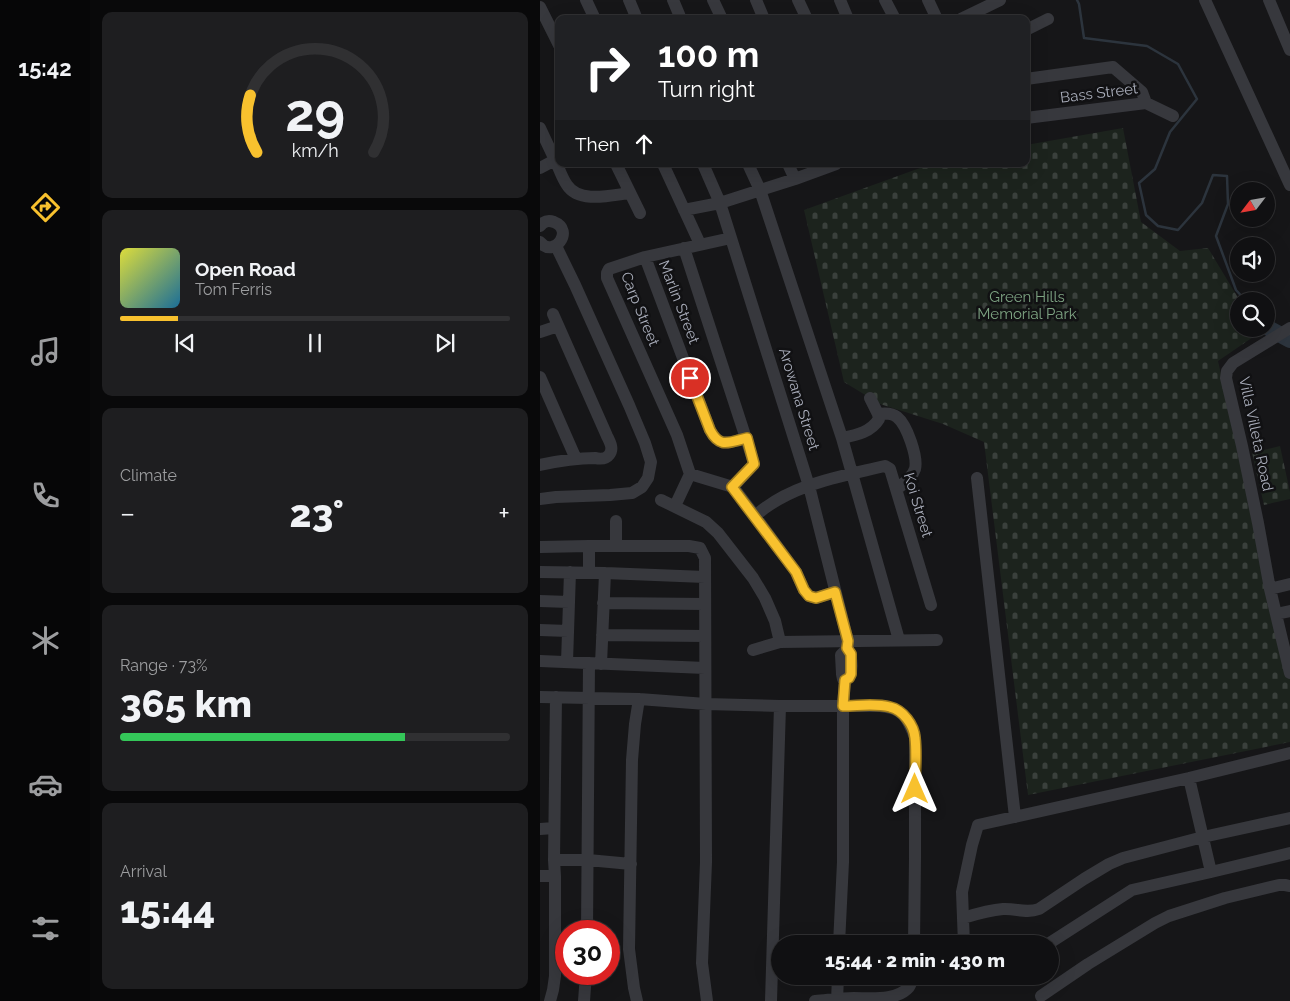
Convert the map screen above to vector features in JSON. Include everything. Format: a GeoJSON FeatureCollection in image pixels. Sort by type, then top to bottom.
{"type":"FeatureCollection","features":[{"type":"Feature","properties":{"kind":"street"},"geometry":{"type":"LineString","coordinates":[[586,0],[593,15]]}},
{"type":"Feature","properties":{"kind":"street"},"geometry":{"type":"LineString","coordinates":[[629,0],[635,15]]}},
{"type":"Feature","properties":{"kind":"street"},"geometry":{"type":"LineString","coordinates":[[673,0],[679,15]]}},
{"type":"Feature","properties":{"kind":"street"},"geometry":{"type":"LineString","coordinates":[[713,0],[720,15]]}},
{"type":"Feature","properties":{"kind":"street"},"geometry":{"type":"LineString","coordinates":[[756,0],[762,15]]}},
{"type":"Feature","properties":{"kind":"street"},"geometry":{"type":"LineString","coordinates":[[798,0],[805,15]]}},
{"type":"Feature","properties":{"kind":"street"},"geometry":{"type":"LineString","coordinates":[[840,0],[846,15]]}},
{"type":"Feature","properties":{"kind":"street"},"geometry":{"type":"LineString","coordinates":[[885,0],[892,15]]}},
{"type":"Feature","properties":{"kind":"street"},"geometry":{"type":"LineString","coordinates":[[928,0],[935,15]]}},
{"type":"Feature","properties":{"kind":"street"},"geometry":{"type":"LineString","coordinates":[[969,15],[1000,0]]}},
{"type":"Feature","properties":{"kind":"street"},"geometry":{"type":"LineString","coordinates":[[1205,0],[1290,185]]}},
{"type":"Feature","properties":{"kind":"street"},"geometry":{"type":"LineString","coordinates":[[1269,0],[1290,50]]}},
{"type":"Feature","properties":{"kind":"street"},"geometry":{"type":"LineString","coordinates":[[540,7],[555,37]]}},
{"type":"Feature","properties":{"kind":"street"},"geometry":{"type":"LineString","coordinates":[[1030,28],[1048,20]]}},
{"type":"Feature","properties":{"kind":"street"},"geometry":{"type":"LineString","coordinates":[[1030,78],[1112,67],[1142,92],[1146,103]]}},
{"type":"Feature","properties":{"kind":"street","name":"Bass Street"},"geometry":{"type":"LineString","coordinates":[[1030,118],[1146,103],[1173,116]]}},
{"type":"Feature","properties":{"kind":"street"},"geometry":{"type":"LineString","coordinates":[[540,128],[555,160],[540,168]]}},
{"type":"Feature","properties":{"kind":"street"},"geometry":{"type":"LineString","coordinates":[[558,167],[568,186],[576,193],[584,196],[630,193]]}},
{"type":"Feature","properties":{"kind":"street"},"geometry":{"type":"LineString","coordinates":[[617,167],[640,213]]}},
{"type":"Feature","properties":{"kind":"street"},"geometry":{"type":"LineString","coordinates":[[664,167],[700,244]]}},
{"type":"Feature","properties":{"kind":"street","name":"Arowana Street"},"geometry":{"type":"LineString","coordinates":[[703,167],[720,203],[809,486],[847,645],[851,654],[851,674],[845,680],[843,706]]}},
{"type":"Feature","properties":{"kind":"street"},"geometry":{"type":"LineString","coordinates":[[749,167],[760,190],[842,438],[899,640]]}},
{"type":"Feature","properties":{"kind":"street"},"geometry":{"type":"LineString","coordinates":[[789,167],[795,179]]}},
{"type":"Feature","properties":{"kind":"street"},"geometry":{"type":"LineString","coordinates":[[684,210],[720,203],[795,179],[825,167]]}},
{"type":"Feature","properties":{"kind":"street"},"geometry":{"type":"LineString","coordinates":[[540,242],[549,247],[556,246],[560,243],[563,236],[558,223],[542,220]]}},
{"type":"Feature","properties":{"kind":"street","name":"Carp Street"},"geometry":{"type":"LineString","coordinates":[[690,474],[677,435],[606,278],[609,269],[645,257],[731,238]]}},
{"type":"Feature","properties":{"kind":"street"},"geometry":{"type":"LineString","coordinates":[[540,499],[632,493],[642,487],[648,478],[651,462],[629,405],[556,246]]}},
{"type":"Feature","properties":{"kind":"street"},"geometry":{"type":"LineString","coordinates":[[684,248],[754,464],[732,487]]}},
{"type":"Feature","properties":{"kind":"street","name":"Marlin Street"},"geometry":{"type":"LineString","coordinates":[[645,257],[714,438],[724,443],[747,438]]}},
{"type":"Feature","properties":{"kind":"street"},"geometry":{"type":"LineString","coordinates":[[540,332],[555,320],[611,446],[611,452],[602,459],[576,459],[540,465]]}},
{"type":"Feature","properties":{"kind":"street","name":"Villa Villeta Road"},"geometry":{"type":"LineString","coordinates":[[1290,328],[1233,363],[1227,371],[1226,378],[1242,446],[1270,589],[1287,649],[1290,673]]}},
{"type":"Feature","properties":{"kind":"street"},"geometry":{"type":"LineString","coordinates":[[540,378],[576,459]]}},
{"type":"Feature","properties":{"kind":"street"},"geometry":{"type":"LineString","coordinates":[[842,438],[860,434],[875,425],[879,419],[870,398]]}},
{"type":"Feature","properties":{"kind":"street"},"geometry":{"type":"LineString","coordinates":[[878,414],[888,413],[896,416],[902,422],[910,440],[916,466],[907,481],[897,489]]}},
{"type":"Feature","properties":{"kind":"street","name":"Koi Street"},"geometry":{"type":"LineString","coordinates":[[755,516],[766,506],[781,497],[809,486],[885,466],[888,467],[897,489],[931,605]]}},
{"type":"Feature","properties":{"kind":"street"},"geometry":{"type":"LineString","coordinates":[[675,506],[690,474],[732,487],[796,572],[804,590],[809,596],[816,598],[835,592]]}},
{"type":"Feature","properties":{"kind":"street"},"geometry":{"type":"LineString","coordinates":[[977,478],[1015,817]]}},
{"type":"Feature","properties":{"kind":"street"},"geometry":{"type":"LineString","coordinates":[[662,500],[706,522],[718,533],[753,578],[765,598],[775,621],[780,642]]}},
{"type":"Feature","properties":{"kind":"street"},"geometry":{"type":"LineString","coordinates":[[616,521],[616,546]]}},
{"type":"Feature","properties":{"kind":"street"},"geometry":{"type":"LineString","coordinates":[[589,546],[589,573]]}},
{"type":"Feature","properties":{"kind":"street"},"geometry":{"type":"LineString","coordinates":[[540,547],[689,546],[700,548],[705,558],[706,862],[702,963],[707,1001]]}},
{"type":"Feature","properties":{"kind":"street"},"geometry":{"type":"LineString","coordinates":[[540,572],[705,577]]}},
{"type":"Feature","properties":{"kind":"street"},"geometry":{"type":"LineString","coordinates":[[567,662],[570,572]]}},
{"type":"Feature","properties":{"kind":"street"},"geometry":{"type":"LineString","coordinates":[[587,920],[589,698],[602,635],[605,573]]}},
{"type":"Feature","properties":{"kind":"street"},"geometry":{"type":"LineString","coordinates":[[1270,589],[1290,584]]}},
{"type":"Feature","properties":{"kind":"street"},"geometry":{"type":"LineString","coordinates":[[540,601],[569,602]]}},
{"type":"Feature","properties":{"kind":"street"},"geometry":{"type":"LineString","coordinates":[[603,603],[705,604]]}},
{"type":"Feature","properties":{"kind":"street"},"geometry":{"type":"LineString","coordinates":[[1276,614],[1290,611]]}},
{"type":"Feature","properties":{"kind":"street"},"geometry":{"type":"LineString","coordinates":[[540,630],[568,631]]}},
{"type":"Feature","properties":{"kind":"street"},"geometry":{"type":"LineString","coordinates":[[602,635],[705,636]]}},
{"type":"Feature","properties":{"kind":"street"},"geometry":{"type":"LineString","coordinates":[[753,650],[780,642],[847,645],[899,640],[937,640]]}},
{"type":"Feature","properties":{"kind":"street"},"geometry":{"type":"LineString","coordinates":[[540,661],[705,668]]}},
{"type":"Feature","properties":{"kind":"street"},"geometry":{"type":"LineString","coordinates":[[540,697],[780,706],[880,706],[891,707],[901,712],[910,724],[915,737],[914,935]]}},
{"type":"Feature","properties":{"kind":"street"},"geometry":{"type":"LineString","coordinates":[[540,996],[550,1001],[555,976],[554,828],[556,697]]}},
{"type":"Feature","properties":{"kind":"street"},"geometry":{"type":"LineString","coordinates":[[637,1001],[629,949],[632,760],[635,724],[640,700]]}},
{"type":"Feature","properties":{"kind":"street"},"geometry":{"type":"LineString","coordinates":[[771,1001],[780,706]]}},
{"type":"Feature","properties":{"kind":"street"},"geometry":{"type":"LineString","coordinates":[[839,935],[843,862],[843,706]]}},
{"type":"Feature","properties":{"kind":"street"},"geometry":{"type":"LineString","coordinates":[[964,935],[962,892],[978,825],[1189,778],[1290,753]]}},
{"type":"Feature","properties":{"kind":"street"},"geometry":{"type":"LineString","coordinates":[[1189,778],[1211,872]]}},
{"type":"Feature","properties":{"kind":"street"},"geometry":{"type":"LineString","coordinates":[[963,918],[994,910],[1013,909],[1031,912],[1109,864],[1123,858],[1202,837],[1290,818]]}},
{"type":"Feature","properties":{"kind":"street"},"geometry":{"type":"LineString","coordinates":[[540,829],[554,828]]}},
{"type":"Feature","properties":{"kind":"street"},"geometry":{"type":"LineString","coordinates":[[1059,937],[1132,890],[1290,853]]}},
{"type":"Feature","properties":{"kind":"street"},"geometry":{"type":"LineString","coordinates":[[554,860],[588,860],[631,864]]}},
{"type":"Feature","properties":{"kind":"street"},"geometry":{"type":"LineString","coordinates":[[540,876],[555,876]]}},
{"type":"Feature","properties":{"kind":"street"},"geometry":{"type":"LineString","coordinates":[[1040,996],[1137,933],[1162,920],[1225,898],[1278,885],[1290,886]]}},
{"type":"Feature","properties":{"kind":"street"},"geometry":{"type":"LineString","coordinates":[[584,1001],[585,985]]}},
{"type":"Feature","properties":{"kind":"street"},"geometry":{"type":"LineString","coordinates":[[837,1000],[838,985]]}},
{"type":"Feature","properties":{"kind":"street"},"geometry":{"type":"LineString","coordinates":[[816,1001],[886,1000],[903,993],[910,985]]}},
{"type":"Feature","properties":{"kind":"green space","name":"Green Hills Memorial Park"},"geometry":{"type":"Polygon","coordinates":[[[1123,128],[1141,222],[1180,251],[1208,248],[1235,292],[1230,292],[1230,337],[1253,337],[1218,361],[1290,674],[1290,742],[1028,795],[984,442],[943,424],[880,404],[844,382],[804,210],[923,167],[1030,167],[1030,144],[1123,128]]]}},
{"type":"Feature","properties":{"kind":"green space"},"geometry":{"type":"Polygon","coordinates":[[[1280,446],[1290,499],[1264,505],[1252,453],[1280,446]]]}},
{"type":"Feature","properties":{"kind":"waterway"},"geometry":{"type":"LineString","coordinates":[[1077,0],[1084,38],[1147,46],[1178,64],[1197,99],[1170,132],[1155,169],[1139,183],[1146,215],[1158,226],[1178,230],[1202,203],[1213,175],[1227,176],[1228,204],[1216,236],[1238,292]]}},
{"type":"Feature","properties":{"kind":"waterway"},"geometry":{"type":"LineString","coordinates":[[1275,332],[1290,340]]}},
{"type":"Feature","properties":{"kind":"route"},"geometry":{"type":"LineString","coordinates":[[690,378],[714,438],[724,443],[747,438],[754,464],[732,487],[796,572],[804,590],[809,596],[816,598],[835,592],[848,641],[847,648],[851,654],[851,674],[845,680],[843,706],[891,707],[901,712],[910,724],[915,737],[915,789]]}}]}
